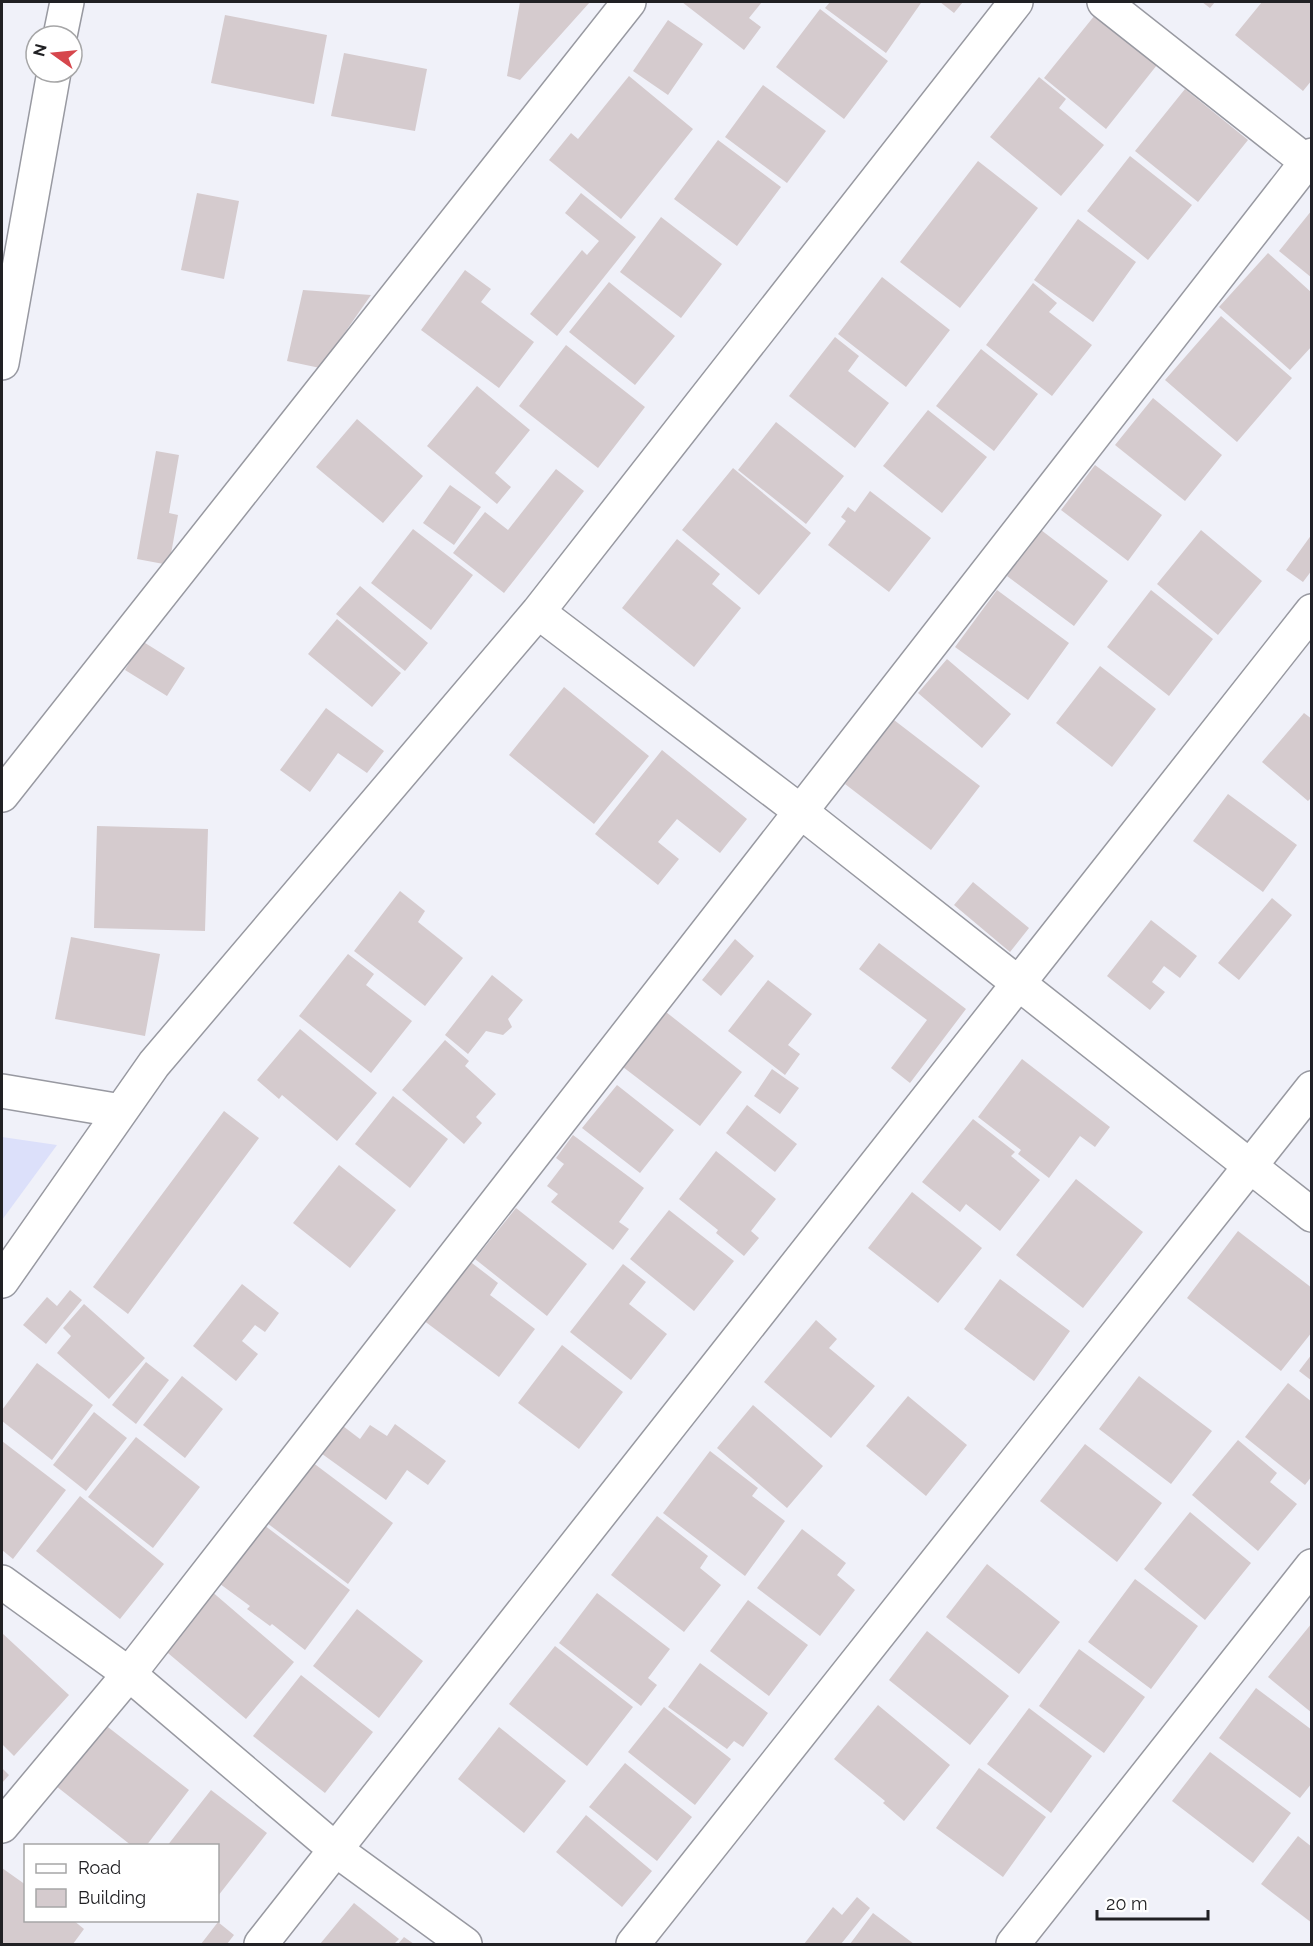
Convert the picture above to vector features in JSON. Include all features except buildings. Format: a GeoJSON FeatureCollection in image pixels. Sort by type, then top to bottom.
{"type":"FeatureCollection","features":[{"type":"Feature","properties":{"kind":"street"},"geometry":{"type":"LineString","coordinates":[[62,24],[67,2]]}},
{"type":"Feature","properties":{"kind":"street"},"geometry":{"type":"LineString","coordinates":[[2,795],[629,2]]}},
{"type":"Feature","properties":{"kind":"street"},"geometry":{"type":"LineString","coordinates":[[2,1281],[154,1064],[538,612],[1016,2]]}},
{"type":"Feature","properties":{"kind":"street"},"geometry":{"type":"LineString","coordinates":[[2,1826],[129,1674],[800,811],[1310,161],[1104,2]]}},
{"type":"Feature","properties":{"kind":"street"},"geometry":{"type":"LineString","coordinates":[[2,363],[52,84]]}},
{"type":"Feature","properties":{"kind":"street"},"geometry":{"type":"LineString","coordinates":[[261,1944],[1019,985],[1311,611]]}},
{"type":"Feature","properties":{"kind":"street"},"geometry":{"type":"LineString","coordinates":[[538,612],[800,811],[1311,1215]]}},
{"type":"Feature","properties":{"kind":"street"},"geometry":{"type":"LineString","coordinates":[[633,1944],[1311,1088]]}},
{"type":"Feature","properties":{"kind":"street"},"geometry":{"type":"LineString","coordinates":[[2,1091],[121,1111]]}},
{"type":"Feature","properties":{"kind":"street"},"geometry":{"type":"LineString","coordinates":[[1013,1944],[1311,1566]]}},
{"type":"Feature","properties":{"kind":"street"},"geometry":{"type":"LineString","coordinates":[[2,1582],[129,1674],[336,1850],[465,1944]]}},
{"type":"Feature","properties":{"kind":"shaded area"},"geometry":{"type":"Polygon","coordinates":[[[2,1137],[57,1145],[2,1220],[2,1137]]]}}]}
